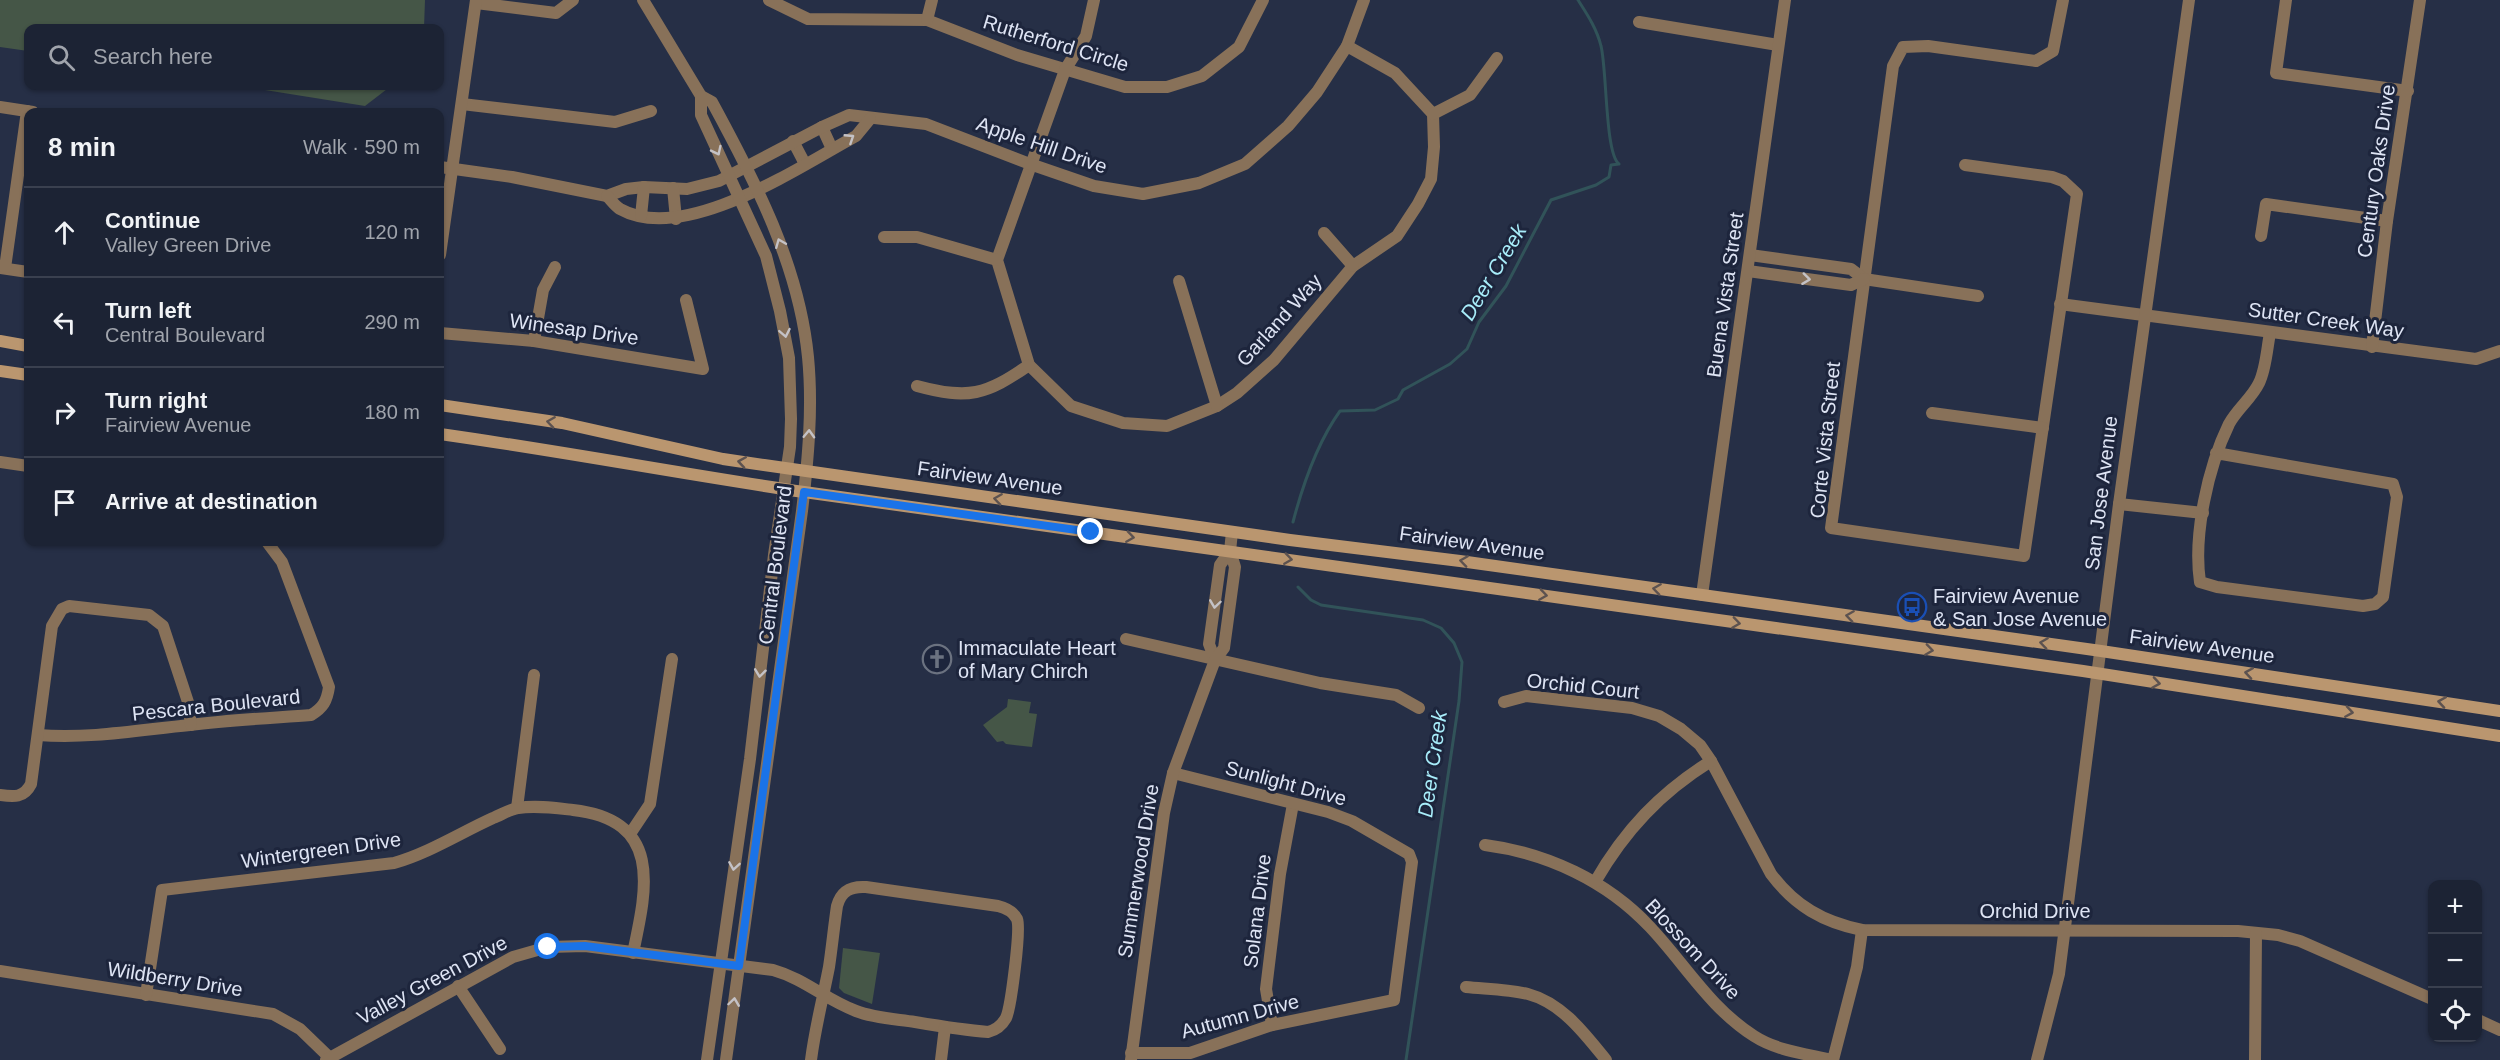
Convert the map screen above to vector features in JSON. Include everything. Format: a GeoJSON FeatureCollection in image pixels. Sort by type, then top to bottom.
{"type":"FeatureCollection","features":[{"type":"Feature","properties":{"kind":"main road"},"geometry":{"type":"LineString","coordinates":[[0,343],[23,345]]}},
{"type":"Feature","properties":{"kind":"main road"},"geometry":{"type":"LineString","coordinates":[[0,371],[24,374]]}},
{"type":"Feature","properties":{"kind":"main road","name":"Fairview Avenue"},"geometry":{"type":"LineString","coordinates":[[444,406],[562,423],[723,459],[1232,532],[1352,546],[2102,651],[2500,711]]}},
{"type":"Feature","properties":{"kind":"main road","name":"Fairview Avenue"},"geometry":{"type":"LineString","coordinates":[[444,435],[553,450],[633,466],[783,489],[2098,674],[2500,736]]}},
{"type":"Feature","properties":{"kind":"street"},"geometry":{"type":"LineString","coordinates":[[444,197],[446,168],[462,104],[476,2],[556,13],[573,0]]}},
{"type":"Feature","properties":{"kind":"street","name":"Central Boulevard"},"geometry":{"type":"LineString","coordinates":[[643,0],[701,96],[712,102],[757,189],[783,250],[808,356],[810,419],[807,471],[726,1060]]}},
{"type":"Feature","properties":{"kind":"street","name":"Rutherford Circle"},"geometry":{"type":"LineString","coordinates":[[769,0],[808,19],[927,20],[1017,55],[1125,87],[1167,87],[1202,76],[1239,47],[1263,0]]}},
{"type":"Feature","properties":{"kind":"street"},"geometry":{"type":"LineString","coordinates":[[927,20],[933,0]]}},
{"type":"Feature","properties":{"kind":"street"},"geometry":{"type":"LineString","coordinates":[[884,237],[917,237],[997,260],[1065,70],[1086,36],[1094,0]]}},
{"type":"Feature","properties":{"kind":"street","name":"Apple Hill Drive"},"geometry":{"type":"LineString","coordinates":[[446,168],[512,177],[607,196],[626,189],[644,186],[687,189],[719,181],[793,141],[849,115],[926,124],[1094,186],[1143,194],[1199,183],[1245,164],[1288,126],[1317,92],[1347,46],[1364,0]]}},
{"type":"Feature","properties":{"kind":"street","name":"Buena Vista Street"},"geometry":{"type":"LineString","coordinates":[[1702,595],[1785,0]]}},
{"type":"Feature","properties":{"kind":"street","name":"Corte Vista Street"},"geometry":{"type":"LineString","coordinates":[[1965,165],[2052,177],[2062,181],[2078,194],[2024,556],[1831,528],[1893,66],[1903,46],[1928,46],[2036,61],[2053,51],[2063,0]]}},
{"type":"Feature","properties":{"kind":"street","name":"San Jose Avenue"},"geometry":{"type":"LineString","coordinates":[[2037,1060],[2043,1032],[2057,990],[2102,651],[2118,504],[2189,0]]}},
{"type":"Feature","properties":{"kind":"street"},"geometry":{"type":"LineString","coordinates":[[2286,0],[2276,73],[2408,92]]}},
{"type":"Feature","properties":{"kind":"street","name":"Century Oaks Drive"},"geometry":{"type":"LineString","coordinates":[[2372,347],[2387,221],[2420,0]]}},
{"type":"Feature","properties":{"kind":"street"},"geometry":{"type":"LineString","coordinates":[[1639,22],[1778,45]]}},
{"type":"Feature","properties":{"kind":"street"},"geometry":{"type":"LineString","coordinates":[[1347,46],[1395,73],[1433,114],[1470,94],[1497,58]]}},
{"type":"Feature","properties":{"kind":"street","name":"Central Boulevard"},"geometry":{"type":"LineString","coordinates":[[701,96],[701,115],[766,256],[789,358],[791,419],[787,468],[750,759],[707,1060]]}},
{"type":"Feature","properties":{"kind":"street"},"geometry":{"type":"LineString","coordinates":[[462,104],[615,122],[651,111]]}},
{"type":"Feature","properties":{"kind":"street"},"geometry":{"type":"LineString","coordinates":[[0,107],[24,111]]}},
{"type":"Feature","properties":{"kind":"street","name":"Garland Way"},"geometry":{"type":"LineString","coordinates":[[997,260],[1029,365],[1071,406],[1123,423],[1167,426],[1216,406],[1237,393],[1274,360],[1353,266],[1397,236],[1418,204],[1431,178],[1433,114]]}},
{"type":"Feature","properties":{"kind":"street","name":"Apple Hill Drive"},"geometry":{"type":"LineString","coordinates":[[607,196],[619,208],[641,216],[676,219],[722,206],[856,136],[870,118]]}},
{"type":"Feature","properties":{"kind":"street"},"geometry":{"type":"LineString","coordinates":[[822,127],[832,149]]}},
{"type":"Feature","properties":{"kind":"street"},"geometry":{"type":"LineString","coordinates":[[793,141],[805,164]]}},
{"type":"Feature","properties":{"kind":"street"},"geometry":{"type":"LineString","coordinates":[[24,150],[2,268],[24,271]]}},
{"type":"Feature","properties":{"kind":"street"},"geometry":{"type":"LineString","coordinates":[[641,216],[644,186]]}},
{"type":"Feature","properties":{"kind":"street"},"geometry":{"type":"LineString","coordinates":[[673,188],[676,219]]}},
{"type":"Feature","properties":{"kind":"street"},"geometry":{"type":"LineString","coordinates":[[2261,236],[2266,204],[2387,221]]}},
{"type":"Feature","properties":{"kind":"street"},"geometry":{"type":"LineString","coordinates":[[1324,233],[1353,266]]}},
{"type":"Feature","properties":{"kind":"street"},"geometry":{"type":"LineString","coordinates":[[1750,255],[1851,269],[1864,279],[1978,297]]}},
{"type":"Feature","properties":{"kind":"street"},"geometry":{"type":"LineString","coordinates":[[534,341],[543,290],[555,267]]}},
{"type":"Feature","properties":{"kind":"street"},"geometry":{"type":"LineString","coordinates":[[1748,271],[1851,285],[1864,279]]}},
{"type":"Feature","properties":{"kind":"street"},"geometry":{"type":"LineString","coordinates":[[1179,281],[1216,406]]}},
{"type":"Feature","properties":{"kind":"street","name":"Winesap Drive"},"geometry":{"type":"LineString","coordinates":[[444,333],[534,341],[703,369],[686,300]]}},
{"type":"Feature","properties":{"kind":"street","name":"Sutter Creek Way"},"geometry":{"type":"LineString","coordinates":[[2060,304],[2476,359],[2500,351]]}},
{"type":"Feature","properties":{"kind":"street"},"geometry":{"type":"LineString","coordinates":[[2216,453],[2393,484],[2397,497],[2383,597],[2375,604],[2363,606],[2217,587],[2200,582],[2198,567],[2203,513],[2216,453],[2230,421],[2260,382],[2270,333]]}},
{"type":"Feature","properties":{"kind":"street"},"geometry":{"type":"LineString","coordinates":[[917,386],[945,394],[974,393],[1001,385],[1029,365]]}},
{"type":"Feature","properties":{"kind":"street"},"geometry":{"type":"LineString","coordinates":[[1932,413],[2043,428]]}},
{"type":"Feature","properties":{"kind":"street"},"geometry":{"type":"LineString","coordinates":[[0,462],[24,465]]}},
{"type":"Feature","properties":{"kind":"street"},"geometry":{"type":"LineString","coordinates":[[2118,504],[2203,513]]}},
{"type":"Feature","properties":{"kind":"street","name":"Summerwood Drive"},"geometry":{"type":"LineString","coordinates":[[1131,1057],[1164,813],[1173,773],[1215,660],[1224,648],[1236,567],[1230,551],[1232,532]]}},
{"type":"Feature","properties":{"kind":"street","name":"Pescara Boulevard"},"geometry":{"type":"LineString","coordinates":[[38,735],[88,736],[311,715],[325,704],[329,687],[327,681],[282,562],[270,546]]}},
{"type":"Feature","properties":{"kind":"street"},"geometry":{"type":"LineString","coordinates":[[0,795],[12,797],[26,793],[31,784],[52,626],[62,609],[75,605],[149,615],[156,618],[163,626],[185,691],[191,725]]}},
{"type":"Feature","properties":{"kind":"street"},"geometry":{"type":"LineString","coordinates":[[1126,639],[1320,683],[1396,695],[1419,708]]}},
{"type":"Feature","properties":{"kind":"street"},"geometry":{"type":"LineString","coordinates":[[633,953],[644,904],[646,879],[639,852],[630,834],[650,804],[672,659]]}},
{"type":"Feature","properties":{"kind":"street"},"geometry":{"type":"LineString","coordinates":[[518,808],[534,675]]}},
{"type":"Feature","properties":{"kind":"street","name":"Orchid Court"},"geometry":{"type":"LineString","coordinates":[[1504,702],[1526,696],[1641,711],[1659,716],[1681,729],[1700,745],[1711,761]]}},
{"type":"Feature","properties":{"kind":"street"},"geometry":{"type":"LineString","coordinates":[[1595,882],[1613,851],[1649,808],[1680,780],[1711,761]]}},
{"type":"Feature","properties":{"kind":"street","name":"Orchid Drive"},"geometry":{"type":"LineString","coordinates":[[1711,761],[1771,874],[1804,909],[1821,919],[1862,930],[2278,935],[2300,941],[2428,997]]}},
{"type":"Feature","properties":{"kind":"street","name":"Sunlight Drive"},"geometry":{"type":"LineString","coordinates":[[1173,773],[1328,812],[1353,821],[1409,854],[1412,862],[1394,1000]]}},
{"type":"Feature","properties":{"kind":"street","name":"Solana Drive"},"geometry":{"type":"LineString","coordinates":[[1272,1024],[1266,990],[1280,874],[1293,804]]}},
{"type":"Feature","properties":{"kind":"street","name":"Wintergreen Drive"},"geometry":{"type":"LineString","coordinates":[[146,995],[162,890],[394,863],[423,855],[463,831],[518,808],[552,808],[597,813],[630,834]]}},
{"type":"Feature","properties":{"kind":"street","name":"Blossom Drive"},"geometry":{"type":"LineString","coordinates":[[1485,845],[1531,854],[1595,882],[1650,927],[1712,1001],[1755,1037],[1773,1045],[1833,1060]]}},
{"type":"Feature","properties":{"kind":"street","name":"Valley Green Drive"},"geometry":{"type":"LineString","coordinates":[[327,1059],[513,957],[548,947],[585,946],[786,974],[844,1006],[866,1014],[988,1032],[999,1027],[1005,1020],[1019,925],[1010,911],[998,906],[866,886],[854,887],[839,898],[823,993]]}},
{"type":"Feature","properties":{"kind":"street"},"geometry":{"type":"LineString","coordinates":[[1833,1060],[1857,967],[1862,930]]}},
{"type":"Feature","properties":{"kind":"street"},"geometry":{"type":"LineString","coordinates":[[2255,1060],[2256,933]]}},
{"type":"Feature","properties":{"kind":"street","name":"Wildberry Drive"},"geometry":{"type":"LineString","coordinates":[[0,971],[273,1014],[300,1029],[327,1059]]}},
{"type":"Feature","properties":{"kind":"street"},"geometry":{"type":"LineString","coordinates":[[458,986],[500,1048]]}},
{"type":"Feature","properties":{"kind":"street"},"geometry":{"type":"LineString","coordinates":[[1466,987],[1528,994],[1549,1004],[1568,1017],[1603,1056],[1589,1060]]}},
{"type":"Feature","properties":{"kind":"street"},"geometry":{"type":"LineString","coordinates":[[811,1060],[823,993]]}},
{"type":"Feature","properties":{"kind":"street","name":"Autumn Drive"},"geometry":{"type":"LineString","coordinates":[[1131,1057],[1190,1053],[1272,1024],[1394,1000]]}},
{"type":"Feature","properties":{"kind":"street"},"geometry":{"type":"LineString","coordinates":[[2482,1022],[2500,1030]]}},
{"type":"Feature","properties":{"kind":"street"},"geometry":{"type":"LineString","coordinates":[[941,1060],[945,1027]]}},
{"type":"Feature","properties":{"kind":"green space"},"geometry":{"type":"Polygon","coordinates":[[[0,0],[425,0],[424,24],[24,24],[24,50],[0,47],[0,0]]]}},
{"type":"Feature","properties":{"kind":"green space"},"geometry":{"type":"Polygon","coordinates":[[[265,90],[386,90],[365,106],[265,90]]]}},
{"type":"Feature","properties":{"kind":"green space"},"geometry":{"type":"Polygon","coordinates":[[[1008,699],[1031,702],[1029,713],[1037,714],[1032,747],[1006,744],[1003,741],[997,742],[983,725],[1007,707],[1008,699]]]}},
{"type":"Feature","properties":{"kind":"green space"},"geometry":{"type":"Polygon","coordinates":[[[843,948],[880,953],[872,1004],[844,993],[839,988],[843,948]]]}},
{"type":"Feature","properties":{"kind":"waterway","name":"Deer Creek"},"geometry":{"type":"LineString","coordinates":[[1293,522],[1312,464],[1324,436],[1340,411],[1375,410],[1398,399],[1403,390],[1450,364],[1467,349],[1479,322],[1506,286],[1551,200],[1596,185],[1609,177],[1611,165],[1619,164],[1614,157],[1611,145],[1601,46],[1578,0]]}},
{"type":"Feature","properties":{"kind":"waterway","name":"Deer Creek"},"geometry":{"type":"LineString","coordinates":[[1298,587],[1311,600],[1321,605],[1423,620],[1441,628],[1454,643],[1462,662],[1459,701],[1406,1060]]}},
{"type":"Feature","properties":{"kind":"place","name":"Fairview Avenue & San Jose Avenue"},"geometry":{"type":"Point","coordinates":[1912,607]}},
{"type":"Feature","properties":{"kind":"place","name":"Immaculate Heart of Mary Chirch"},"geometry":{"type":"Point","coordinates":[937,659]}},
{"type":"Feature","properties":{"kind":"route"},"geometry":{"type":"LineString","coordinates":[[548,947],[585,946],[739,966],[769,762],[804,492],[1091,532]]}}]}
